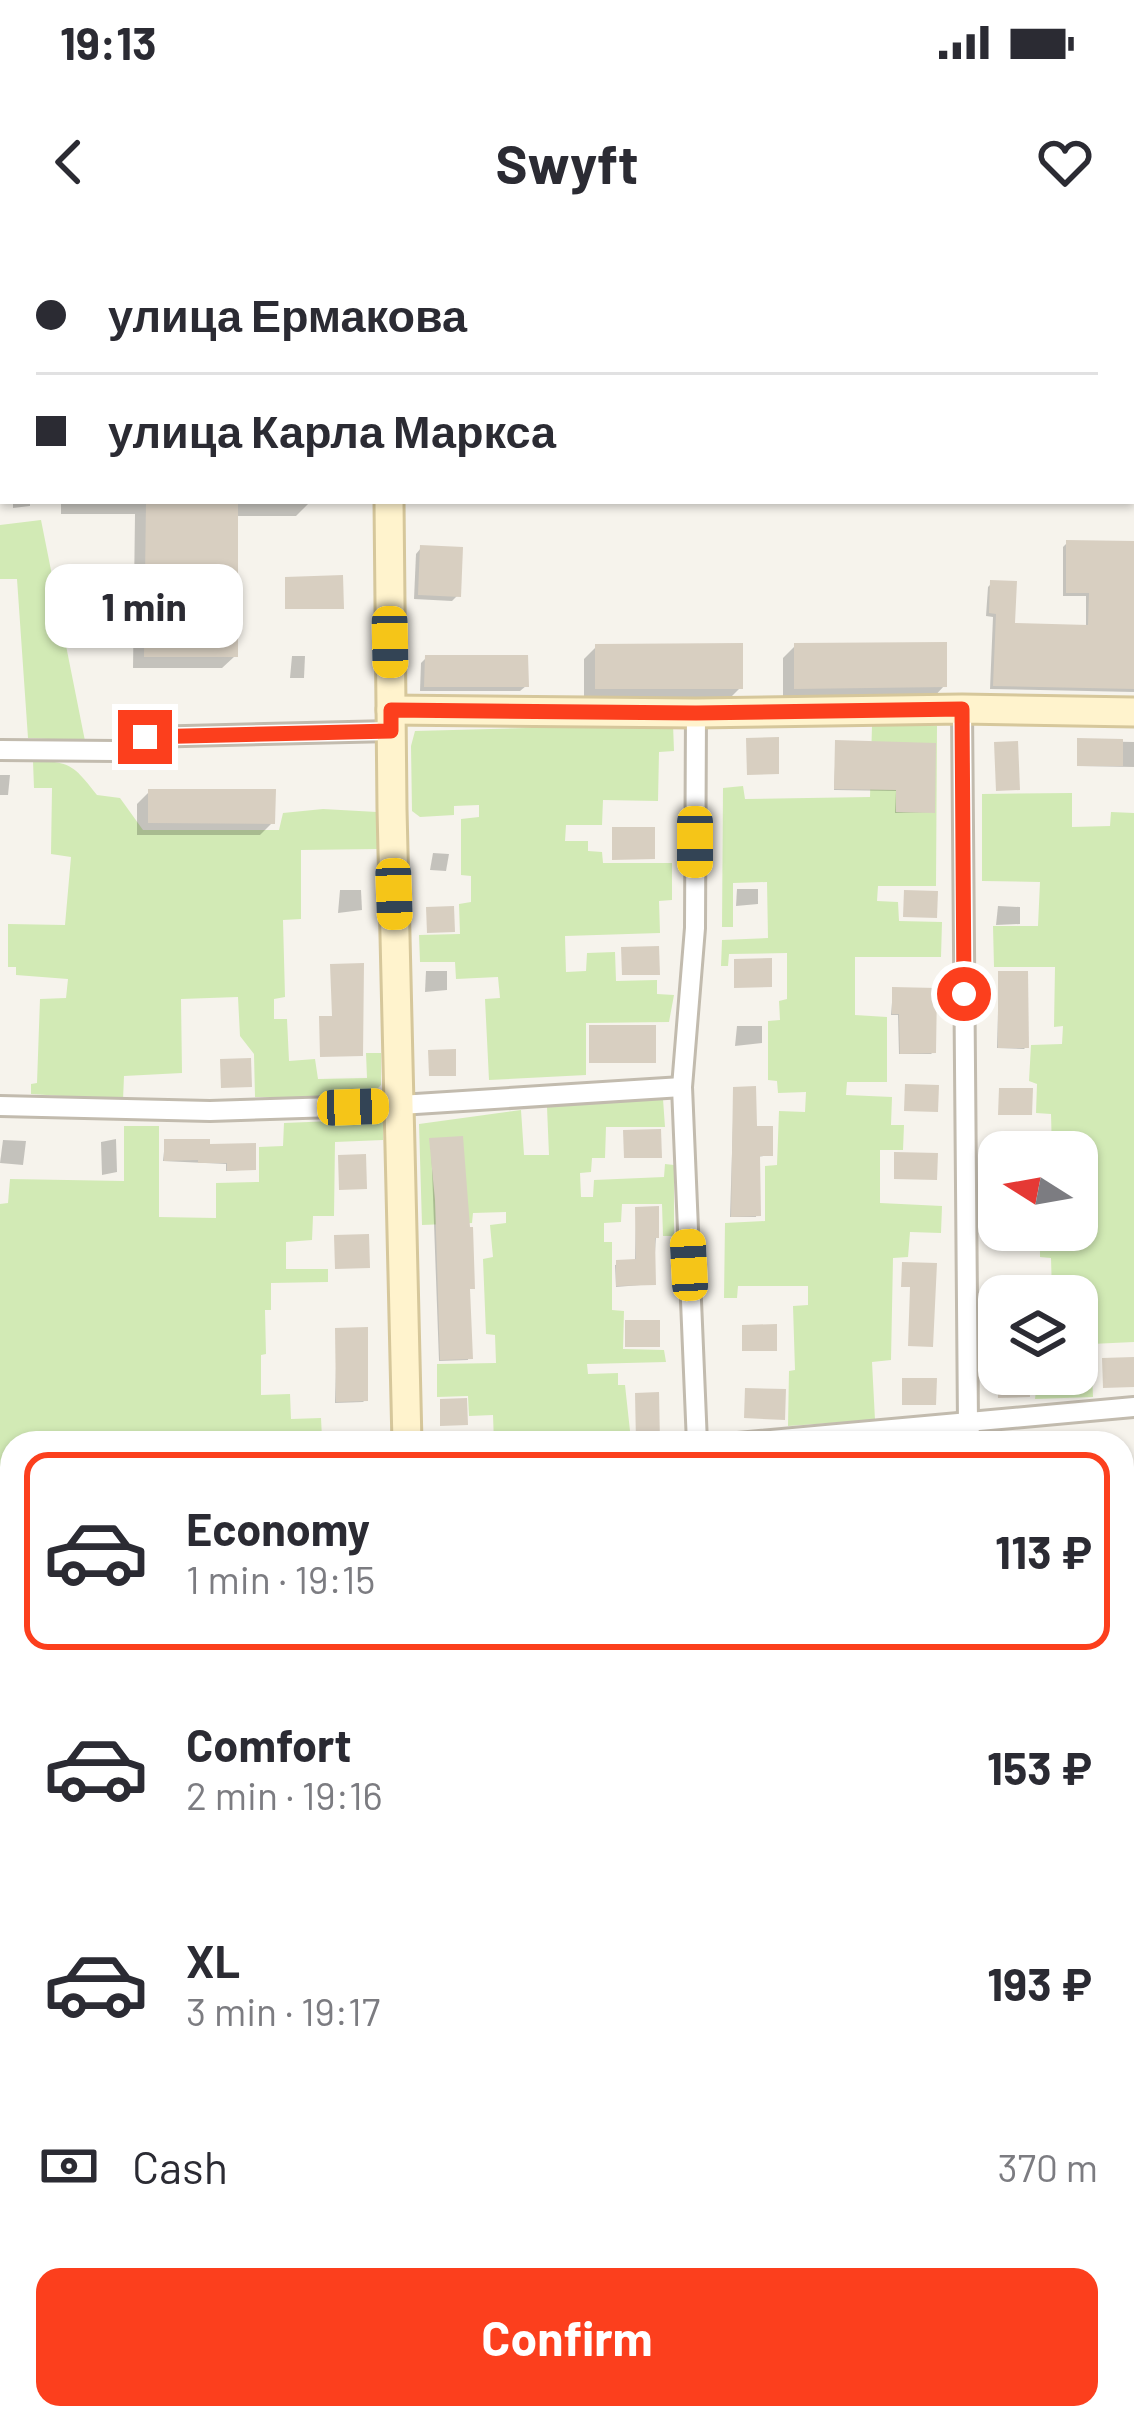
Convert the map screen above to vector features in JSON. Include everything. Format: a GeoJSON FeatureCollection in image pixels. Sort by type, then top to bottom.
{"type":"FeatureCollection","features":[{"type":"Feature","properties":{"kind":"main road"},"geometry":{"type":"LineString","coordinates":[[388,504],[407,1431]]}},
{"type":"Feature","properties":{"kind":"main road"},"geometry":{"type":"LineString","coordinates":[[391,721],[962,709],[1134,712]]}},
{"type":"Feature","properties":{"kind":"street"},"geometry":{"type":"LineString","coordinates":[[962,709],[970,1431]]}},
{"type":"Feature","properties":{"kind":"street"},"geometry":{"type":"LineString","coordinates":[[696,713],[694,928],[682,1087],[696,1431]]}},
{"type":"Feature","properties":{"kind":"street"},"geometry":{"type":"LineString","coordinates":[[0,750],[116,751],[145,737],[391,721]]}},
{"type":"Feature","properties":{"kind":"street"},"geometry":{"type":"LineString","coordinates":[[0,1106],[210,1112],[682,1087]]}},
{"type":"Feature","properties":{"kind":"street"},"geometry":{"type":"LineString","coordinates":[[983,1431],[1134,1407]]}},
{"type":"Feature","properties":{"kind":"green space"},"geometry":{"type":"Polygon","coordinates":[[[41,520],[85,741],[28,738],[17,579],[0,579],[0,525],[41,520]]]}},
{"type":"Feature","properties":{"kind":"green space"},"geometry":{"type":"Polygon","coordinates":[[[673,724],[674,751],[659,752],[658,801],[603,800],[602,825],[566,825],[565,841],[588,841],[588,851],[602,852],[603,863],[672,863],[672,900],[659,901],[660,933],[565,936],[566,972],[586,971],[587,953],[615,952],[616,981],[657,980],[657,994],[674,995],[669,1022],[586,1023],[586,1075],[489,1080],[485,999],[500,998],[498,977],[456,979],[455,962],[420,962],[419,935],[460,934],[459,904],[471,902],[471,876],[461,875],[461,819],[479,817],[479,805],[454,806],[454,815],[420,817],[412,811],[415,731],[673,724]]]}},
{"type":"Feature","properties":{"kind":"green space"},"geometry":{"type":"Polygon","coordinates":[[[872,726],[937,726],[936,886],[878,886],[877,901],[898,902],[899,921],[942,922],[941,957],[855,957],[855,1015],[887,1017],[887,1082],[847,1082],[846,1095],[892,1097],[891,1125],[904,1125],[903,1150],[880,1150],[880,1203],[942,1206],[941,1233],[910,1232],[908,1257],[893,1258],[891,1360],[872,1362],[875,1420],[788,1426],[789,1371],[795,1370],[793,1306],[808,1305],[808,1286],[738,1286],[737,1298],[724,1298],[725,1223],[765,1221],[765,1166],[777,1165],[779,1111],[805,1112],[806,1092],[778,1093],[777,1081],[768,1080],[768,1021],[780,1020],[779,1001],[787,999],[787,953],[729,954],[728,966],[721,966],[722,940],[768,938],[767,882],[733,883],[733,927],[722,927],[723,788],[743,786],[745,799],[870,797],[872,726]]]}},
{"type":"Feature","properties":{"kind":"green space"},"geometry":{"type":"Polygon","coordinates":[[[33,761],[56,762],[77,771],[97,795],[120,798],[143,830],[279,830],[283,813],[377,812],[378,849],[301,850],[301,919],[283,920],[285,997],[274,999],[274,1019],[287,1019],[289,1061],[315,1059],[318,1079],[367,1078],[366,1053],[381,1053],[381,1085],[369,1097],[255,1097],[254,1054],[240,1036],[238,997],[181,999],[182,1073],[124,1076],[123,1100],[31,1094],[31,1084],[37,1083],[40,999],[66,998],[68,979],[16,975],[16,967],[8,967],[8,924],[65,925],[71,857],[51,854],[52,788],[34,788],[33,761]]]}},
{"type":"Feature","properties":{"kind":"green space"},"geometry":{"type":"Polygon","coordinates":[[[1072,793],[1072,827],[1110,826],[1111,812],[1134,813],[1134,1342],[1098,1344],[1098,1275],[1051,1275],[1051,1258],[1040,1257],[1040,1251],[1098,1251],[1098,1131],[1051,1131],[1051,1114],[1036,1113],[1037,1084],[1029,1081],[1031,1045],[1062,1044],[1063,1026],[1054,1027],[1055,967],[994,967],[993,926],[1038,926],[1040,882],[982,881],[982,794],[1072,793]]]}},
{"type":"Feature","properties":{"kind":"green space"},"geometry":{"type":"Polygon","coordinates":[[[663,1099],[665,1127],[606,1127],[605,1158],[592,1158],[591,1172],[580,1173],[581,1197],[593,1197],[594,1180],[664,1177],[665,1164],[674,1165],[674,1236],[663,1236],[662,1204],[622,1204],[621,1222],[604,1223],[604,1242],[612,1242],[612,1310],[624,1311],[623,1349],[664,1350],[666,1362],[587,1364],[588,1374],[618,1373],[618,1385],[625,1385],[630,1431],[494,1431],[493,1415],[469,1416],[468,1396],[437,1397],[437,1364],[496,1363],[495,1335],[486,1334],[483,1259],[493,1257],[490,1225],[506,1223],[506,1212],[473,1213],[472,1223],[422,1225],[419,1124],[521,1110],[524,1155],[549,1155],[547,1107],[663,1099]]]}},
{"type":"Feature","properties":{"kind":"green space"},"geometry":{"type":"Polygon","coordinates":[[[383,1119],[383,1140],[335,1142],[334,1216],[313,1216],[312,1240],[286,1242],[286,1269],[328,1269],[328,1282],[271,1283],[271,1310],[265,1310],[261,1395],[290,1394],[291,1419],[321,1418],[322,1431],[0,1431],[0,1204],[8,1203],[10,1179],[124,1181],[124,1126],[159,1126],[159,1217],[216,1218],[216,1183],[259,1182],[259,1147],[283,1146],[284,1123],[383,1119]]]}},
{"type":"Feature","properties":{"kind":"green space"},"geometry":{"type":"Polygon","coordinates":[[[1035,1395],[1093,1395],[1093,1397],[1035,1399],[1035,1395]]]}},
{"type":"Feature","properties":{"kind":"building"},"geometry":{"type":"Polygon","coordinates":[[[146,504],[238,504],[238,657],[144,657],[146,504]]]}},
{"type":"Feature","properties":{"kind":"building"},"geometry":{"type":"Polygon","coordinates":[[[1066,540],[1134,541],[1134,689],[993,686],[996,614],[989,613],[990,580],[1017,581],[1015,623],[1088,625],[1089,593],[1066,593],[1066,540]]]}},
{"type":"Feature","properties":{"kind":"building"},"geometry":{"type":"Polygon","coordinates":[[[420,545],[463,547],[461,597],[418,595],[420,545]]]}},
{"type":"Feature","properties":{"kind":"building"},"geometry":{"type":"Polygon","coordinates":[[[343,575],[344,609],[285,609],[285,577],[343,575]]]}},
{"type":"Feature","properties":{"kind":"building"},"geometry":{"type":"Polygon","coordinates":[[[947,642],[947,687],[794,689],[794,643],[947,642]]]}},
{"type":"Feature","properties":{"kind":"building"},"geometry":{"type":"Polygon","coordinates":[[[743,643],[743,689],[595,689],[595,644],[743,643]]]}},
{"type":"Feature","properties":{"kind":"building"},"geometry":{"type":"Polygon","coordinates":[[[425,655],[528,655],[529,687],[424,687],[425,655]]]}},
{"type":"Feature","properties":{"kind":"building"},"geometry":{"type":"Polygon","coordinates":[[[779,737],[779,774],[747,775],[746,738],[779,737]]]}},
{"type":"Feature","properties":{"kind":"building"},"geometry":{"type":"Polygon","coordinates":[[[1077,738],[1123,739],[1123,766],[1077,766],[1077,738]]]}},
{"type":"Feature","properties":{"kind":"building"},"geometry":{"type":"Polygon","coordinates":[[[835,740],[936,743],[935,813],[896,812],[896,790],[834,789],[835,740]]]}},
{"type":"Feature","properties":{"kind":"building"},"geometry":{"type":"Polygon","coordinates":[[[1018,741],[1020,790],[996,791],[994,742],[1018,741]]]}},
{"type":"Feature","properties":{"kind":"building"},"geometry":{"type":"Polygon","coordinates":[[[148,789],[276,789],[275,824],[148,823],[148,789]]]}},
{"type":"Feature","properties":{"kind":"building"},"geometry":{"type":"Polygon","coordinates":[[[612,827],[655,827],[655,859],[612,860],[612,827]]]}},
{"type":"Feature","properties":{"kind":"building"},"geometry":{"type":"Polygon","coordinates":[[[904,890],[938,891],[937,918],[903,917],[904,890]]]}},
{"type":"Feature","properties":{"kind":"building"},"geometry":{"type":"Polygon","coordinates":[[[454,906],[455,932],[427,933],[426,907],[454,906]]]}},
{"type":"Feature","properties":{"kind":"building"},"geometry":{"type":"Polygon","coordinates":[[[659,946],[660,975],[622,975],[621,947],[659,946]]]}},
{"type":"Feature","properties":{"kind":"building"},"geometry":{"type":"Polygon","coordinates":[[[772,958],[772,987],[734,988],[734,959],[772,958]]]}},
{"type":"Feature","properties":{"kind":"building"},"geometry":{"type":"Polygon","coordinates":[[[364,963],[363,1056],[320,1057],[319,1016],[332,1016],[330,964],[364,963]]]}},
{"type":"Feature","properties":{"kind":"building"},"geometry":{"type":"Polygon","coordinates":[[[998,971],[1028,971],[1029,1048],[998,1048],[998,971]]]}},
{"type":"Feature","properties":{"kind":"building"},"geometry":{"type":"Polygon","coordinates":[[[892,987],[937,988],[936,1053],[900,1054],[899,1014],[892,1014],[892,987]]]}},
{"type":"Feature","properties":{"kind":"building"},"geometry":{"type":"Polygon","coordinates":[[[589,1025],[656,1025],[656,1063],[589,1063],[589,1025]]]}},
{"type":"Feature","properties":{"kind":"building"},"geometry":{"type":"Polygon","coordinates":[[[456,1049],[456,1076],[429,1076],[428,1050],[456,1049]]]}},
{"type":"Feature","properties":{"kind":"building"},"geometry":{"type":"Polygon","coordinates":[[[251,1058],[252,1087],[221,1088],[220,1059],[251,1058]]]}},
{"type":"Feature","properties":{"kind":"building"},"geometry":{"type":"Polygon","coordinates":[[[905,1084],[939,1085],[938,1112],[904,1111],[905,1084]]]}},
{"type":"Feature","properties":{"kind":"building"},"geometry":{"type":"Polygon","coordinates":[[[756,1086],[757,1126],[773,1126],[773,1156],[760,1156],[761,1216],[731,1217],[733,1087],[756,1086]]]}},
{"type":"Feature","properties":{"kind":"building"},"geometry":{"type":"Polygon","coordinates":[[[999,1088],[1033,1088],[1032,1115],[998,1115],[999,1088]]]}},
{"type":"Feature","properties":{"kind":"building"},"geometry":{"type":"Polygon","coordinates":[[[661,1129],[662,1158],[624,1158],[623,1130],[661,1129]]]}},
{"type":"Feature","properties":{"kind":"building"},"geometry":{"type":"Polygon","coordinates":[[[463,1136],[473,1227],[473,1359],[440,1360],[429,1138],[463,1136]]]}},
{"type":"Feature","properties":{"kind":"building"},"geometry":{"type":"Polygon","coordinates":[[[164,1139],[256,1143],[256,1170],[227,1171],[227,1163],[198,1160],[164,1161],[164,1139]]]}},
{"type":"Feature","properties":{"kind":"building"},"geometry":{"type":"Polygon","coordinates":[[[894,1152],[938,1153],[937,1180],[894,1179],[894,1152]]]}},
{"type":"Feature","properties":{"kind":"building"},"geometry":{"type":"Polygon","coordinates":[[[366,1154],[367,1189],[339,1190],[338,1155],[366,1154]]]}},
{"type":"Feature","properties":{"kind":"building"},"geometry":{"type":"Polygon","coordinates":[[[659,1206],[656,1285],[616,1286],[616,1260],[636,1259],[635,1207],[659,1206]]]}},
{"type":"Feature","properties":{"kind":"building"},"geometry":{"type":"Polygon","coordinates":[[[369,1234],[370,1268],[335,1269],[334,1235],[369,1234]]]}},
{"type":"Feature","properties":{"kind":"building"},"geometry":{"type":"Polygon","coordinates":[[[902,1262],[937,1263],[933,1347],[908,1346],[910,1287],[901,1287],[902,1262]]]}},
{"type":"Feature","properties":{"kind":"building"},"geometry":{"type":"Polygon","coordinates":[[[625,1320],[660,1320],[660,1347],[625,1347],[625,1320]]]}},
{"type":"Feature","properties":{"kind":"building"},"geometry":{"type":"Polygon","coordinates":[[[777,1324],[777,1351],[742,1351],[742,1325],[777,1324]]]}},
{"type":"Feature","properties":{"kind":"building"},"geometry":{"type":"Polygon","coordinates":[[[368,1327],[368,1401],[336,1402],[335,1328],[368,1327]]]}},
{"type":"Feature","properties":{"kind":"building"},"geometry":{"type":"Polygon","coordinates":[[[1134,1357],[1134,1387],[1103,1388],[1102,1358],[1134,1357]]]}},
{"type":"Feature","properties":{"kind":"building"},"geometry":{"type":"Polygon","coordinates":[[[902,1378],[937,1378],[936,1405],[902,1405],[902,1378]]]}},
{"type":"Feature","properties":{"kind":"building"},"geometry":{"type":"Polygon","coordinates":[[[745,1388],[786,1389],[785,1420],[744,1418],[745,1388]]]}},
{"type":"Feature","properties":{"kind":"building"},"geometry":{"type":"Polygon","coordinates":[[[659,1392],[660,1431],[636,1431],[635,1393],[659,1392]]]}},
{"type":"Feature","properties":{"kind":"building"},"geometry":{"type":"Polygon","coordinates":[[[467,1398],[468,1425],[440,1426],[440,1399],[467,1398]]]}},
{"type":"Feature","properties":{"kind":"route"},"geometry":{"type":"LineString","coordinates":[[145,737],[391,731],[391,710],[962,709],[964,994]]}}]}
